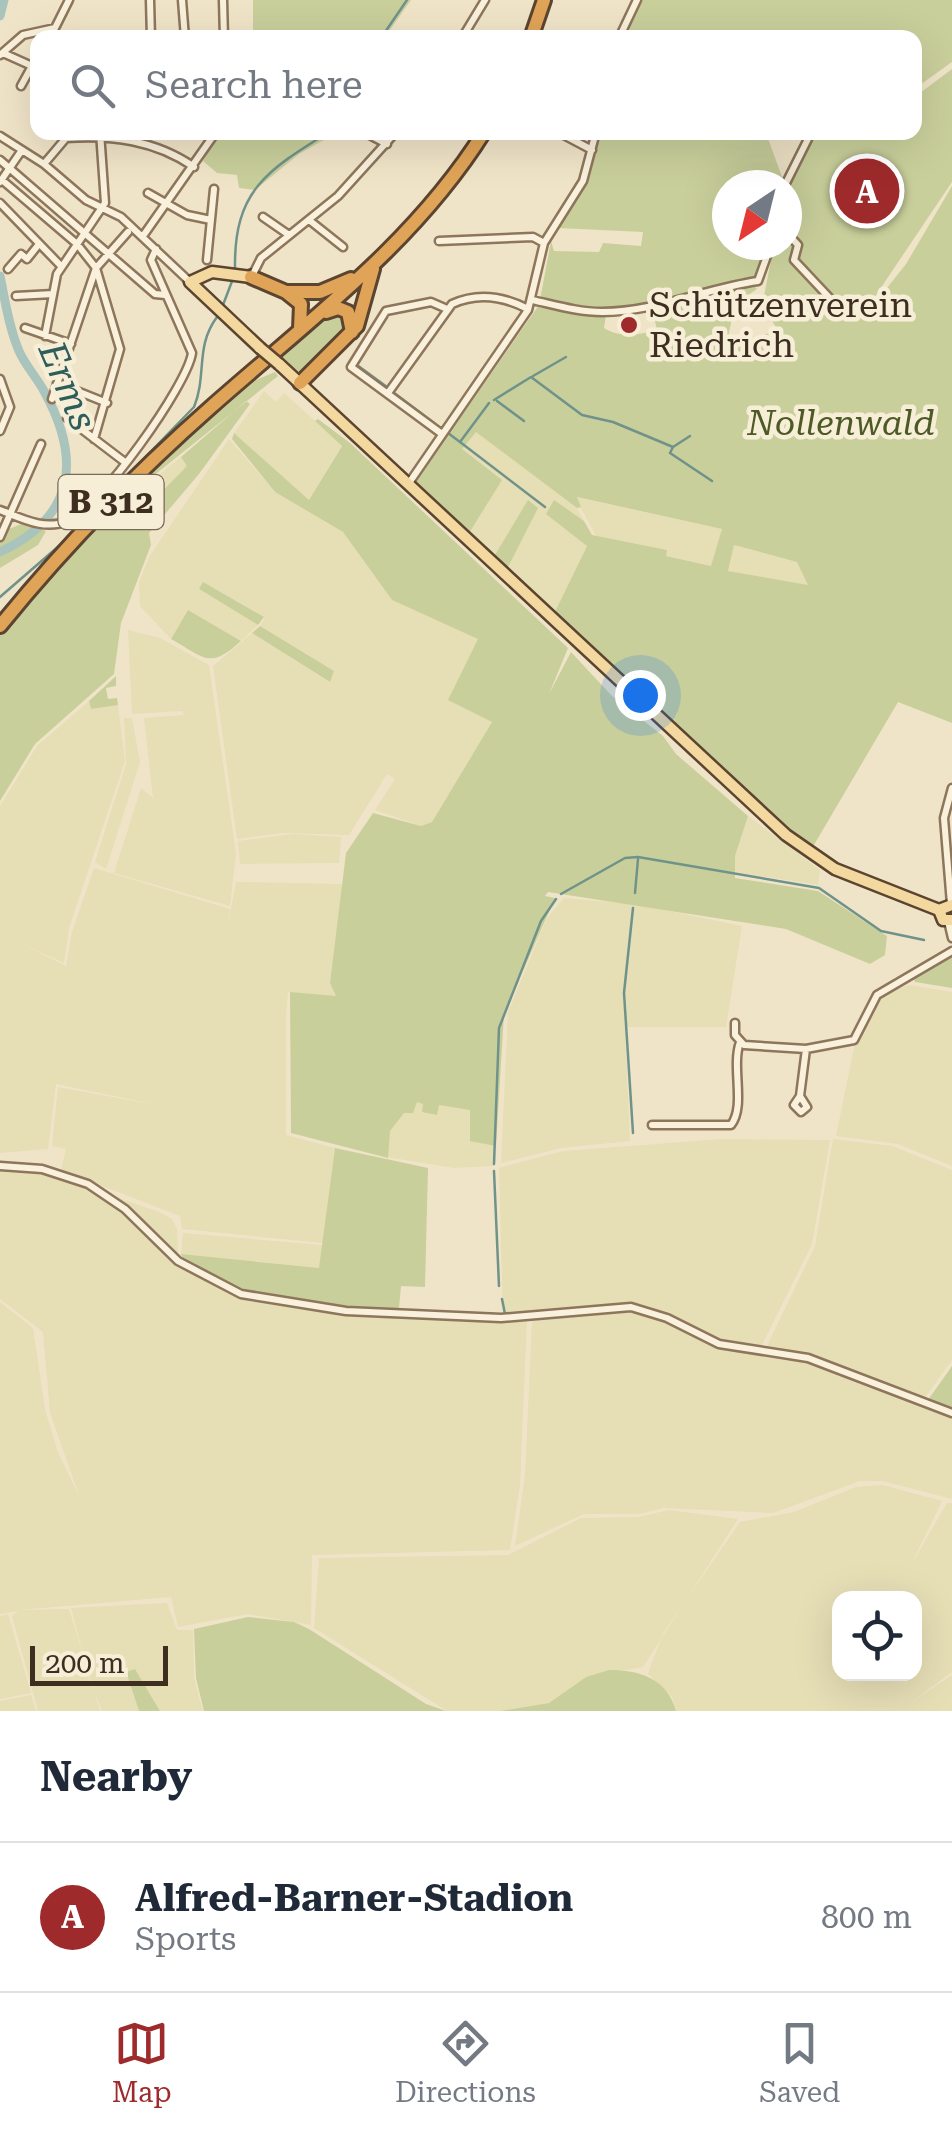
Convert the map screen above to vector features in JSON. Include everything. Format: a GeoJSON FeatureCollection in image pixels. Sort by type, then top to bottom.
{"type":"FeatureCollection","features":[{"type":"Feature","properties":{"kind":"highway"},"geometry":{"type":"LineString","coordinates":[[534,30],[544,0]]}},
{"type":"Feature","properties":{"kind":"highway","name":"B 312"},"geometry":{"type":"LineString","coordinates":[[0,626],[121,491],[374,265],[440,195],[478,140]]}},
{"type":"Feature","properties":{"kind":"highway"},"geometry":{"type":"LineString","coordinates":[[229,274],[286,292],[327,290],[374,265]]}},
{"type":"Feature","properties":{"kind":"highway"},"geometry":{"type":"LineString","coordinates":[[300,383],[352,334],[360,320],[374,265]]}},
{"type":"Feature","properties":{"kind":"highway"},"geometry":{"type":"LineString","coordinates":[[286,292],[304,311],[298,331]]}},
{"type":"Feature","properties":{"kind":"highway"},"geometry":{"type":"LineString","coordinates":[[311,320],[333,309],[344,310],[353,320],[352,334]]}},
{"type":"Feature","properties":{"kind":"main road"},"geometry":{"type":"LineString","coordinates":[[229,274],[194,285],[786,835],[835,869],[939,910],[950,921]]}},
{"type":"Feature","properties":{"kind":"main road"},"geometry":{"type":"LineString","coordinates":[[210,300],[229,274]]}},
{"type":"Feature","properties":{"kind":"main road"},"geometry":{"type":"LineString","coordinates":[[939,910],[952,904]]}},
{"type":"Feature","properties":{"kind":"street"},"geometry":{"type":"LineString","coordinates":[[55,30],[69,0]]}},
{"type":"Feature","properties":{"kind":"street"},"geometry":{"type":"LineString","coordinates":[[150,0],[151,30]]}},
{"type":"Feature","properties":{"kind":"street"},"geometry":{"type":"LineString","coordinates":[[182,0],[185,30]]}},
{"type":"Feature","properties":{"kind":"street"},"geometry":{"type":"LineString","coordinates":[[223,0],[224,30]]}},
{"type":"Feature","properties":{"kind":"street"},"geometry":{"type":"LineString","coordinates":[[467,30],[484,0]]}},
{"type":"Feature","properties":{"kind":"street"},"geometry":{"type":"LineString","coordinates":[[623,30],[637,0]]}},
{"type":"Feature","properties":{"kind":"street"},"geometry":{"type":"LineString","coordinates":[[30,35],[23,35],[1,54],[30,65]]}},
{"type":"Feature","properties":{"kind":"street"},"geometry":{"type":"LineString","coordinates":[[21,86],[30,70]]}},
{"type":"Feature","properties":{"kind":"street"},"geometry":{"type":"LineString","coordinates":[[0,136],[44,164],[80,196],[143,236],[194,285]]}},
{"type":"Feature","properties":{"kind":"street"},"geometry":{"type":"LineString","coordinates":[[44,164],[60,140]]}},
{"type":"Feature","properties":{"kind":"street"},"geometry":{"type":"LineString","coordinates":[[45,336],[61,266],[103,208],[99,140]]}},
{"type":"Feature","properties":{"kind":"street"},"geometry":{"type":"LineString","coordinates":[[126,140],[152,146],[194,167]]}},
{"type":"Feature","properties":{"kind":"street"},"geometry":{"type":"LineString","coordinates":[[143,236],[211,140]]}},
{"type":"Feature","properties":{"kind":"street"},"geometry":{"type":"LineString","coordinates":[[379,140],[387,144]]}},
{"type":"Feature","properties":{"kind":"street"},"geometry":{"type":"LineString","coordinates":[[229,274],[261,258],[290,236],[390,140]]}},
{"type":"Feature","properties":{"kind":"street"},"geometry":{"type":"LineString","coordinates":[[573,140],[592,150]]}},
{"type":"Feature","properties":{"kind":"street"},"geometry":{"type":"LineString","coordinates":[[409,483],[528,309],[544,242],[583,181],[594,140]]}},
{"type":"Feature","properties":{"kind":"street"},"geometry":{"type":"LineString","coordinates":[[793,170],[808,140]]}},
{"type":"Feature","properties":{"kind":"street"},"geometry":{"type":"LineString","coordinates":[[22,150],[1,181],[77,244],[96,268],[120,349],[108,403],[94,439]]}},
{"type":"Feature","properties":{"kind":"street"},"geometry":{"type":"LineString","coordinates":[[0,160],[155,294],[165,294]]}},
{"type":"Feature","properties":{"kind":"street"},"geometry":{"type":"LineString","coordinates":[[207,260],[214,189]]}},
{"type":"Feature","properties":{"kind":"street"},"geometry":{"type":"LineString","coordinates":[[148,192],[187,215],[211,220]]}},
{"type":"Feature","properties":{"kind":"street"},"geometry":{"type":"LineString","coordinates":[[0,203],[61,266]]}},
{"type":"Feature","properties":{"kind":"street"},"geometry":{"type":"LineString","coordinates":[[263,216],[290,236]]}},
{"type":"Feature","properties":{"kind":"street"},"geometry":{"type":"LineString","coordinates":[[309,220],[343,247]]}},
{"type":"Feature","properties":{"kind":"street"},"geometry":{"type":"LineString","coordinates":[[52,399],[96,268],[128,232]]}},
{"type":"Feature","properties":{"kind":"street"},"geometry":{"type":"LineString","coordinates":[[439,241],[533,237],[544,242]]}},
{"type":"Feature","properties":{"kind":"street"},"geometry":{"type":"LineString","coordinates":[[8,269],[21,254],[27,259],[39,244]]}},
{"type":"Feature","properties":{"kind":"street"},"geometry":{"type":"LineString","coordinates":[[0,510],[30,522],[52,525],[71,520],[126,463],[173,395],[192,357],[151,260],[156,249]]}},
{"type":"Feature","properties":{"kind":"street"},"geometry":{"type":"LineString","coordinates":[[532,300],[608,312],[686,298],[734,282],[758,281],[766,260]]}},
{"type":"Feature","properties":{"kind":"street"},"geometry":{"type":"LineString","coordinates":[[794,260],[840,308]]}},
{"type":"Feature","properties":{"kind":"street"},"geometry":{"type":"LineString","coordinates":[[16,296],[52,294]]}},
{"type":"Feature","properties":{"kind":"street"},"geometry":{"type":"LineString","coordinates":[[388,393],[447,309],[463,299],[508,299],[528,309]]}},
{"type":"Feature","properties":{"kind":"street"},"geometry":{"type":"LineString","coordinates":[[442,434],[351,367],[386,311],[431,302],[447,309]]}},
{"type":"Feature","properties":{"kind":"street"},"geometry":{"type":"LineString","coordinates":[[25,328],[71,344]]}},
{"type":"Feature","properties":{"kind":"street"},"geometry":{"type":"LineString","coordinates":[[0,379],[10,407],[0,430]]}},
{"type":"Feature","properties":{"kind":"street"},"geometry":{"type":"LineString","coordinates":[[57,383],[108,403]]}},
{"type":"Feature","properties":{"kind":"street"},"geometry":{"type":"LineString","coordinates":[[67,418],[126,463]]}},
{"type":"Feature","properties":{"kind":"street"},"geometry":{"type":"LineString","coordinates":[[0,537],[41,444]]}},
{"type":"Feature","properties":{"kind":"street"},"geometry":{"type":"LineString","coordinates":[[952,788],[952,904]]}},
{"type":"Feature","properties":{"kind":"street"},"geometry":{"type":"LineString","coordinates":[[942,958],[952,940],[950,921]]}},
{"type":"Feature","properties":{"kind":"street"},"geometry":{"type":"LineString","coordinates":[[740,1042],[806,1049],[854,1040],[877,995],[952,952]]}},
{"type":"Feature","properties":{"kind":"street"},"geometry":{"type":"LineString","coordinates":[[652,1125],[731,1125],[738,1114],[734,1088],[740,1042],[735,1024]]}},
{"type":"Feature","properties":{"kind":"street"},"geometry":{"type":"LineString","coordinates":[[800,1096],[806,1049]]}},
{"type":"Feature","properties":{"kind":"street"},"geometry":{"type":"LineString","coordinates":[[0,1166],[42,1169],[88,1184],[125,1209],[187,1268],[259,1298],[346,1311],[501,1318],[631,1307],[719,1344],[808,1358],[952,1413]]}},
{"type":"Feature","properties":{"kind":"shaded area"},"geometry":{"type":"Polygon","coordinates":[[[264,391],[276,402],[284,393],[342,445],[309,500],[234,433],[264,391]]]}},
{"type":"Feature","properties":{"kind":"shaded area"},"geometry":{"type":"Polygon","coordinates":[[[476,431],[577,508],[584,521],[554,501],[587,545],[556,612],[508,567],[528,501],[495,556],[469,533],[461,449],[476,431]]]}},
{"type":"Feature","properties":{"kind":"shaded area"},"geometry":{"type":"Polygon","coordinates":[[[229,439],[275,492],[343,532],[392,600],[479,639],[449,700],[492,722],[432,822],[421,826],[375,810],[395,779],[387,774],[349,835],[283,833],[237,839],[213,666],[252,633],[329,682],[334,671],[260,626],[265,618],[204,583],[200,590],[258,625],[241,641],[188,610],[171,639],[140,606],[139,582],[149,557],[229,439]]]}},
{"type":"Feature","properties":{"kind":"shaded area"},"geometry":{"type":"Polygon","coordinates":[[[181,457],[188,466],[151,503],[140,490],[181,457]]]}},
{"type":"Feature","properties":{"kind":"shaded area"},"geometry":{"type":"Polygon","coordinates":[[[575,497],[722,529],[715,562],[711,566],[666,556],[666,550],[596,536],[575,497]]]}},
{"type":"Feature","properties":{"kind":"shaded area"},"geometry":{"type":"Polygon","coordinates":[[[734,545],[798,562],[809,586],[728,571],[734,545]]]}},
{"type":"Feature","properties":{"kind":"shaded area"},"geometry":{"type":"Polygon","coordinates":[[[128,630],[160,638],[209,665],[236,854],[230,906],[114,873],[141,788],[153,798],[144,718],[184,715],[182,711],[132,714],[128,630]]]}},
{"type":"Feature","properties":{"kind":"shaded area"},"geometry":{"type":"Polygon","coordinates":[[[89,701],[91,709],[118,705],[125,761],[69,928],[64,963],[22,944],[66,966],[72,932],[94,868],[230,909],[228,924],[236,882],[344,884],[330,983],[337,997],[288,992],[286,1016],[286,1135],[335,1148],[323,1243],[182,1229],[180,1216],[61,1170],[66,1149],[52,1146],[58,1087],[162,1106],[56,1084],[48,1149],[0,1153],[0,806],[37,746],[89,701]]]}},
{"type":"Feature","properties":{"kind":"shaded area"},"geometry":{"type":"Polygon","coordinates":[[[124,718],[132,718],[140,762],[106,869],[95,862],[126,764],[124,718]]]}},
{"type":"Feature","properties":{"kind":"shaded area"},"geometry":{"type":"Polygon","coordinates":[[[748,816],[820,870],[818,885],[735,872],[735,856],[748,816]]]}},
{"type":"Feature","properties":{"kind":"shaded area"},"geometry":{"type":"Polygon","coordinates":[[[293,834],[341,837],[339,863],[240,864],[238,841],[293,834]]]}},
{"type":"Feature","properties":{"kind":"shaded area"},"geometry":{"type":"Polygon","coordinates":[[[564,898],[635,904],[742,926],[726,1027],[625,1027],[630,1141],[561,1148],[501,1163],[508,1012],[547,918],[564,898]]]}},
{"type":"Feature","properties":{"kind":"shaded area"},"geometry":{"type":"Polygon","coordinates":[[[910,985],[952,992],[952,1166],[898,1144],[836,1136],[854,1048],[869,1015],[887,992],[910,985]]]}},
{"type":"Feature","properties":{"kind":"shaded area"},"geometry":{"type":"Polygon","coordinates":[[[385,1095],[473,1110],[495,1144],[494,1166],[454,1168],[380,1156],[385,1095]]]}},
{"type":"Feature","properties":{"kind":"shaded area"},"geometry":{"type":"Polygon","coordinates":[[[722,1139],[830,1140],[812,1244],[761,1347],[717,1341],[651,1310],[622,1304],[503,1316],[499,1168],[563,1151],[722,1139]]]}},
{"type":"Feature","properties":{"kind":"shaded area"},"geometry":{"type":"Polygon","coordinates":[[[833,1139],[892,1146],[952,1170],[952,1360],[924,1399],[833,1364],[766,1348],[815,1246],[833,1139]]]}},
{"type":"Feature","properties":{"kind":"shaded area"},"geometry":{"type":"Polygon","coordinates":[[[0,1168],[45,1172],[159,1212],[172,1219],[177,1229],[178,1261],[226,1291],[260,1302],[343,1313],[527,1320],[520,1485],[510,1550],[312,1555],[311,1625],[248,1614],[178,1627],[171,1597],[19,1610],[69,1609],[100,1711],[38,1711],[12,1616],[18,1611],[0,1614],[0,1302],[33,1328],[45,1409],[57,1450],[80,1498],[50,1413],[43,1332],[0,1299],[0,1168]]]}},
{"type":"Feature","properties":{"kind":"shaded area"},"geometry":{"type":"Polygon","coordinates":[[[183,1233],[322,1245],[320,1268],[181,1254],[183,1233]]]}},
{"type":"Feature","properties":{"kind":"shaded area"},"geometry":{"type":"Polygon","coordinates":[[[620,1308],[664,1320],[718,1347],[804,1360],[952,1415],[952,1499],[882,1481],[860,1481],[773,1513],[664,1508],[640,1514],[584,1514],[515,1546],[525,1475],[532,1321],[620,1308]]]}},
{"type":"Feature","properties":{"kind":"shaded area"},"geometry":{"type":"Polygon","coordinates":[[[883,1485],[942,1501],[911,1565],[947,1503],[952,1503],[952,1672],[909,1704],[952,1675],[952,1711],[676,1711],[672,1697],[648,1674],[664,1632],[740,1522],[794,1512],[856,1487],[883,1485]]]}},
{"type":"Feature","properties":{"kind":"shaded area"},"geometry":{"type":"Polygon","coordinates":[[[668,1510],[738,1519],[643,1667],[586,1677],[549,1703],[500,1711],[447,1711],[314,1628],[319,1558],[508,1555],[581,1518],[639,1517],[668,1510]]]}},
{"type":"Feature","properties":{"kind":"shaded area"},"geometry":{"type":"Polygon","coordinates":[[[167,1603],[177,1630],[193,1630],[194,1678],[203,1711],[160,1711],[135,1669],[126,1673],[139,1711],[102,1711],[90,1682],[71,1608],[167,1603]]]}},
{"type":"Feature","properties":{"kind":"shaded area"},"geometry":{"type":"Polygon","coordinates":[[[8,1614],[31,1693],[0,1699],[0,1616],[8,1614]]]}},
{"type":"Feature","properties":{"kind":"shaded area"},"geometry":{"type":"Polygon","coordinates":[[[31,1695],[36,1711],[0,1711],[0,1701],[31,1695]]]}},
{"type":"Feature","properties":{"kind":"green space"},"geometry":{"type":"Polygon","coordinates":[[[253,0],[411,0],[390,30],[253,30],[253,0]]]}},
{"type":"Feature","properties":{"kind":"green space"},"geometry":{"type":"Polygon","coordinates":[[[642,0],[952,0],[952,62],[922,83],[922,30],[628,30],[642,0]]]}},
{"type":"Feature","properties":{"kind":"green space","name":"Nollenwald"},"geometry":{"type":"Polygon","coordinates":[[[952,69],[952,182],[868,307],[857,309],[871,308],[906,264],[952,186],[952,723],[898,702],[811,850],[419,489],[416,481],[539,305],[551,241],[554,251],[599,252],[603,243],[641,246],[643,232],[558,228],[584,188],[598,140],[769,140],[780,170],[712,170],[712,260],[765,260],[759,278],[748,278],[757,289],[735,304],[727,342],[745,342],[778,330],[762,306],[771,260],[802,260],[802,170],[793,170],[810,140],[922,140],[922,92],[952,69]],[[713,289],[650,303],[587,309],[606,315],[604,328],[610,331],[623,334],[657,330],[652,308],[713,289]],[[476,432],[462,449],[502,480],[469,533],[495,555],[528,500],[538,508],[508,567],[555,612],[587,546],[546,514],[554,500],[584,521],[592,535],[667,550],[666,556],[711,566],[722,529],[577,497],[581,507],[577,508],[476,432]],[[734,545],[728,571],[808,585],[797,562],[734,545]]]}},
{"type":"Feature","properties":{"kind":"green space"},"geometry":{"type":"Polygon","coordinates":[[[214,140],[324,140],[299,154],[255,190],[239,188],[237,175],[217,173],[203,161],[214,140]]]}},
{"type":"Feature","properties":{"kind":"green space"},"geometry":{"type":"Polygon","coordinates":[[[341,311],[350,329],[304,371],[293,372],[275,355],[325,316],[341,311]]]}},
{"type":"Feature","properties":{"kind":"green space"},"geometry":{"type":"Polygon","coordinates":[[[275,372],[278,376],[246,401],[250,404],[199,474],[149,533],[151,545],[121,623],[114,674],[35,744],[0,801],[0,631],[117,500],[246,384],[275,372]],[[235,410],[127,497],[140,490],[151,503],[187,466],[181,457],[235,410]]]}},
{"type":"Feature","properties":{"kind":"green space"},"geometry":{"type":"Polygon","coordinates":[[[318,419],[350,443],[568,648],[549,694],[571,652],[612,696],[663,736],[676,754],[748,816],[735,856],[735,878],[818,891],[887,936],[885,955],[870,964],[786,929],[548,892],[545,896],[555,898],[504,1014],[496,1146],[470,1141],[470,1110],[439,1105],[437,1115],[422,1112],[423,1104],[417,1102],[413,1113],[404,1113],[390,1131],[388,1158],[291,1133],[290,992],[336,996],[330,983],[346,853],[373,813],[421,826],[432,822],[492,722],[448,700],[478,639],[392,600],[343,532],[275,492],[232,439],[234,433],[309,500],[342,446],[315,421],[318,419]]]}},
{"type":"Feature","properties":{"kind":"green space"},"geometry":{"type":"Polygon","coordinates":[[[21,524],[46,531],[38,545],[0,568],[0,538],[5,539],[9,529],[21,524]]]}},
{"type":"Feature","properties":{"kind":"green space"},"geometry":{"type":"Polygon","coordinates":[[[203,582],[264,617],[258,625],[199,589],[203,582]]]}},
{"type":"Feature","properties":{"kind":"green space"},"geometry":{"type":"Polygon","coordinates":[[[188,610],[241,641],[221,656],[207,658],[171,639],[188,610]]]}},
{"type":"Feature","properties":{"kind":"green space"},"geometry":{"type":"Polygon","coordinates":[[[260,626],[334,671],[330,682],[252,633],[260,626]]]}},
{"type":"Feature","properties":{"kind":"green space"},"geometry":{"type":"Polygon","coordinates":[[[116,676],[116,686],[106,688],[108,699],[117,698],[118,705],[91,709],[89,701],[116,676]]]}},
{"type":"Feature","properties":{"kind":"green space"},"geometry":{"type":"Polygon","coordinates":[[[952,956],[952,988],[915,982],[914,979],[952,956]]]}},
{"type":"Feature","properties":{"kind":"green space"},"geometry":{"type":"Polygon","coordinates":[[[335,1148],[428,1168],[425,1287],[401,1286],[399,1308],[315,1303],[246,1292],[194,1270],[181,1254],[319,1268],[335,1148]]]}},
{"type":"Feature","properties":{"kind":"green space"},"geometry":{"type":"Polygon","coordinates":[[[952,1366],[952,1410],[928,1400],[952,1366]]]}},
{"type":"Feature","properties":{"kind":"green space"},"geometry":{"type":"Polygon","coordinates":[[[248,1617],[294,1622],[309,1629],[426,1704],[446,1711],[204,1711],[196,1678],[194,1629],[248,1617]]]}},
{"type":"Feature","properties":{"kind":"green space"},"geometry":{"type":"Polygon","coordinates":[[[135,1669],[160,1711],[139,1711],[126,1672],[135,1669]]]}},
{"type":"Feature","properties":{"kind":"green space"},"geometry":{"type":"Polygon","coordinates":[[[609,1670],[650,1678],[666,1691],[676,1711],[500,1711],[549,1703],[586,1677],[609,1670]]]}},
{"type":"Feature","properties":{"kind":"waterway","name":"Erms"},"geometry":{"type":"LineString","coordinates":[[0,16],[4,0]]}},
{"type":"Feature","properties":{"kind":"waterway"},"geometry":{"type":"LineString","coordinates":[[386,30],[407,0]]}},
{"type":"Feature","properties":{"kind":"waterway"},"geometry":{"type":"LineString","coordinates":[[235,268],[240,220],[248,201],[271,172],[317,140]]}},
{"type":"Feature","properties":{"kind":"waterway","name":"Erms"},"geometry":{"type":"LineString","coordinates":[[0,276],[16,342],[56,416],[67,463],[57,504],[44,522],[0,552]]}},
{"type":"Feature","properties":{"kind":"waterway"},"geometry":{"type":"LineString","coordinates":[[223,305],[234,276]]}},
{"type":"Feature","properties":{"kind":"waterway"},"geometry":{"type":"LineString","coordinates":[[270,279],[291,286]]}},
{"type":"Feature","properties":{"kind":"waterway"},"geometry":{"type":"LineString","coordinates":[[0,597],[60,545],[194,407],[203,350],[217,317]]}},
{"type":"Feature","properties":{"kind":"waterway"},"geometry":{"type":"LineString","coordinates":[[533,376],[566,357]]}},
{"type":"Feature","properties":{"kind":"waterway"},"geometry":{"type":"LineString","coordinates":[[357,365],[387,387]]}},
{"type":"Feature","properties":{"kind":"waterway"},"geometry":{"type":"LineString","coordinates":[[494,400],[531,377],[582,415],[613,422],[673,447],[690,436]]}},
{"type":"Feature","properties":{"kind":"waterway"},"geometry":{"type":"LineString","coordinates":[[393,392],[434,423]]}},
{"type":"Feature","properties":{"kind":"waterway"},"geometry":{"type":"LineString","coordinates":[[497,401],[524,421]]}},
{"type":"Feature","properties":{"kind":"waterway"},"geometry":{"type":"LineString","coordinates":[[448,433],[460,442],[489,403]]}},
{"type":"Feature","properties":{"kind":"waterway"},"geometry":{"type":"LineString","coordinates":[[460,442],[545,507]]}},
{"type":"Feature","properties":{"kind":"waterway"},"geometry":{"type":"LineString","coordinates":[[673,447],[670,453],[712,481]]}},
{"type":"Feature","properties":{"kind":"waterway"},"geometry":{"type":"LineString","coordinates":[[561,894],[625,858],[638,857],[819,888],[881,931],[924,940]]}},
{"type":"Feature","properties":{"kind":"waterway"},"geometry":{"type":"LineString","coordinates":[[635,893],[638,859]]}},
{"type":"Feature","properties":{"kind":"waterway"},"geometry":{"type":"LineString","coordinates":[[494,1164],[499,1028],[541,921],[556,899]]}},
{"type":"Feature","properties":{"kind":"waterway"},"geometry":{"type":"LineString","coordinates":[[633,908],[624,993],[633,1133]]}},
{"type":"Feature","properties":{"kind":"waterway"},"geometry":{"type":"LineString","coordinates":[[494,1171],[499,1286]]}},
{"type":"Feature","properties":{"kind":"waterway"},"geometry":{"type":"LineString","coordinates":[[502,1299],[505,1314]]}},
{"type":"Feature","properties":{"kind":"place","name":"Alfred-Barner-Stadion"},"geometry":{"type":"Point","coordinates":[867,191]}},
{"type":"Feature","properties":{"kind":"place","name":"Schützenverein Riedrich"},"geometry":{"type":"Point","coordinates":[629,325]}}]}
